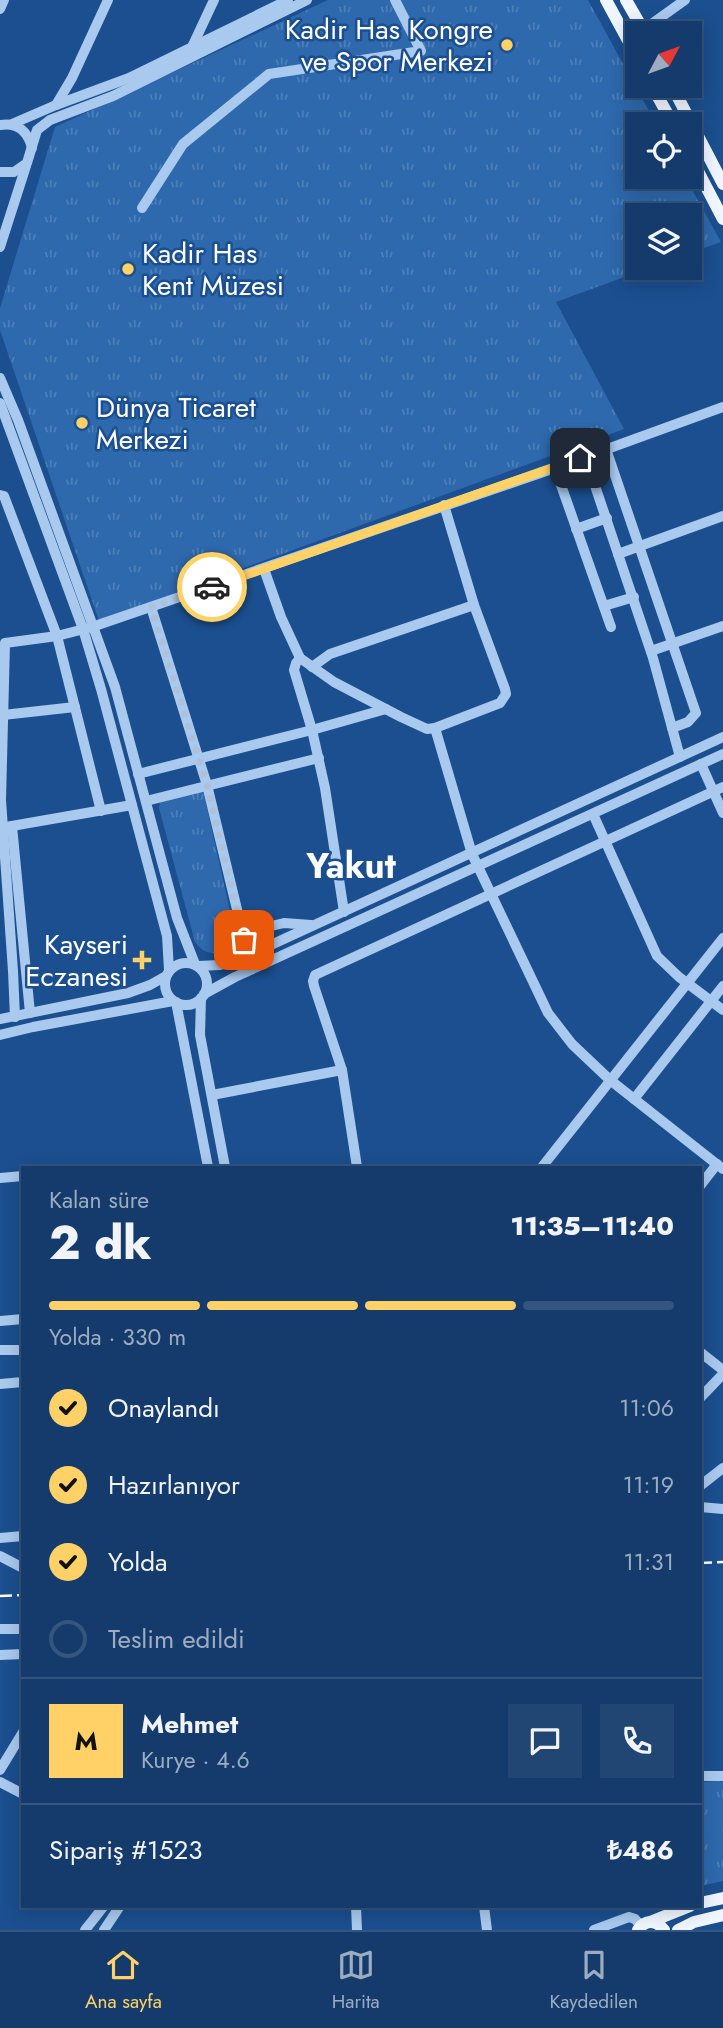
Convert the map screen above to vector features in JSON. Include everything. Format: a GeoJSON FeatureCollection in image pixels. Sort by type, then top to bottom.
{"type":"FeatureCollection","features":[{"type":"Feature","properties":{"kind":"main road"},"geometry":{"type":"LineString","coordinates":[[606,0],[625,35]]}},
{"type":"Feature","properties":{"kind":"main road"},"geometry":{"type":"LineString","coordinates":[[626,0],[638,21]]}},
{"type":"Feature","properties":{"kind":"main road"},"geometry":{"type":"LineString","coordinates":[[678,98],[721,177]]}},
{"type":"Feature","properties":{"kind":"main road"},"geometry":{"type":"LineString","coordinates":[[702,179],[723,219]]}},
{"type":"Feature","properties":{"kind":"main road"},"geometry":{"type":"LineString","coordinates":[[702,1903],[723,1898]]}},
{"type":"Feature","properties":{"kind":"main road"},"geometry":{"type":"LineString","coordinates":[[643,1926],[685,1908]]}},
{"type":"Feature","properties":{"kind":"main road"},"geometry":{"type":"LineString","coordinates":[[678,1930],[723,1915]]}},
{"type":"Feature","properties":{"kind":"main road"},"geometry":{"type":"LineString","coordinates":[[643,1926],[660,1925],[664,1930]]}},
{"type":"Feature","properties":{"kind":"street"},"geometry":{"type":"LineString","coordinates":[[0,9],[4,0]]}},
{"type":"Feature","properties":{"kind":"street"},"geometry":{"type":"LineString","coordinates":[[56,105],[72,78],[108,0]]}},
{"type":"Feature","properties":{"kind":"street"},"geometry":{"type":"LineString","coordinates":[[192,47],[214,0]]}},
{"type":"Feature","properties":{"kind":"street"},"geometry":{"type":"LineString","coordinates":[[6,125],[129,79],[288,0]]}},
{"type":"Feature","properties":{"kind":"street"},"geometry":{"type":"LineString","coordinates":[[0,247],[37,130],[50,120],[123,92],[307,0]]}},
{"type":"Feature","properties":{"kind":"street"},"geometry":{"type":"LineString","coordinates":[[142,208],[183,144],[269,74],[421,51],[394,0]]}},
{"type":"Feature","properties":{"kind":"street"},"geometry":{"type":"LineString","coordinates":[[658,21],[685,0]]}},
{"type":"Feature","properties":{"kind":"street"},"geometry":{"type":"LineString","coordinates":[[6,125],[26,132],[32,148]]}},
{"type":"Feature","properties":{"kind":"street"},"geometry":{"type":"LineString","coordinates":[[0,172],[14,172],[27,163]]}},
{"type":"Feature","properties":{"kind":"street"},"geometry":{"type":"LineString","coordinates":[[0,378],[18,420],[88,628],[167,936],[168,973],[165,989],[174,1002],[208,1166]]}},
{"type":"Feature","properties":{"kind":"street"},"geometry":{"type":"LineString","coordinates":[[0,403],[88,628],[115,687],[177,918],[185,943],[206,980],[200,1035],[225,1166]]}},
{"type":"Feature","properties":{"kind":"street"},"geometry":{"type":"LineString","coordinates":[[15,1017],[5,828],[2,642],[88,628],[555,468],[723,407]]}},
{"type":"Feature","properties":{"kind":"street"},"geometry":{"type":"LineString","coordinates":[[606,449],[696,713],[688,722],[672,728]]}},
{"type":"Feature","properties":{"kind":"street"},"geometry":{"type":"LineString","coordinates":[[585,456],[634,597],[680,757]]}},
{"type":"Feature","properties":{"kind":"street"},"geometry":{"type":"LineString","coordinates":[[555,468],[611,627]]}},
{"type":"Feature","properties":{"kind":"street"},"geometry":{"type":"LineString","coordinates":[[0,495],[4,496],[57,635],[101,811]]}},
{"type":"Feature","properties":{"kind":"street"},"geometry":{"type":"LineString","coordinates":[[264,569],[281,617],[300,658],[334,682],[386,709],[419,726],[435,728],[500,703],[505,696],[505,689],[474,606],[444,505]]}},
{"type":"Feature","properties":{"kind":"street"},"geometry":{"type":"LineString","coordinates":[[618,554],[723,516]]}},
{"type":"Feature","properties":{"kind":"street"},"geometry":{"type":"LineString","coordinates":[[576,529],[607,518]]}},
{"type":"Feature","properties":{"kind":"street"},"geometry":{"type":"LineString","coordinates":[[604,607],[634,597]]}},
{"type":"Feature","properties":{"kind":"street"},"geometry":{"type":"LineString","coordinates":[[312,667],[330,654],[474,606]]}},
{"type":"Feature","properties":{"kind":"street"},"geometry":{"type":"LineString","coordinates":[[151,607],[207,785],[248,955]]}},
{"type":"Feature","properties":{"kind":"street"},"geometry":{"type":"LineString","coordinates":[[651,651],[723,626]]}},
{"type":"Feature","properties":{"kind":"street"},"geometry":{"type":"LineString","coordinates":[[300,658],[294,670],[312,730],[325,788],[344,912]]}},
{"type":"Feature","properties":{"kind":"street"},"geometry":{"type":"LineString","coordinates":[[3,715],[75,707]]}},
{"type":"Feature","properties":{"kind":"street"},"geometry":{"type":"LineString","coordinates":[[138,774],[386,709]]}},
{"type":"Feature","properties":{"kind":"street"},"geometry":{"type":"LineString","coordinates":[[435,728],[472,853],[548,1013],[572,1044],[610,1080],[720,1167],[702,1184]]}},
{"type":"Feature","properties":{"kind":"street"},"geometry":{"type":"LineString","coordinates":[[0,1019],[128,993],[150,985],[181,963],[220,965],[248,955],[723,737]]}},
{"type":"Feature","properties":{"kind":"street"},"geometry":{"type":"LineString","coordinates":[[0,1035],[174,1002],[187,1005],[194,1003],[235,977],[723,754]]}},
{"type":"Feature","properties":{"kind":"street"},"geometry":{"type":"LineString","coordinates":[[146,802],[318,758]]}},
{"type":"Feature","properties":{"kind":"street"},"geometry":{"type":"LineString","coordinates":[[701,764],[718,789],[723,813]]}},
{"type":"Feature","properties":{"kind":"street"},"geometry":{"type":"LineString","coordinates":[[357,1166],[342,1070],[314,986],[315,975],[718,789]]}},
{"type":"Feature","properties":{"kind":"street"},"geometry":{"type":"LineString","coordinates":[[5,828],[132,805]]}},
{"type":"Feature","properties":{"kind":"street"},"geometry":{"type":"LineString","coordinates":[[593,814],[657,956],[670,970],[723,1010]]}},
{"type":"Feature","properties":{"kind":"street"},"geometry":{"type":"LineString","coordinates":[[5,828],[30,1013]]}},
{"type":"Feature","properties":{"kind":"street"},"geometry":{"type":"LineString","coordinates":[[241,925],[259,929],[284,923],[314,925]]}},
{"type":"Feature","properties":{"kind":"street"},"geometry":{"type":"LineString","coordinates":[[543,1166],[723,938]]}},
{"type":"Feature","properties":{"kind":"street"},"geometry":{"type":"LineString","coordinates":[[1,971],[13,971]]}},
{"type":"Feature","properties":{"kind":"street"},"geometry":{"type":"LineString","coordinates":[[634,1099],[723,986]]}},
{"type":"Feature","properties":{"kind":"street"},"geometry":{"type":"LineString","coordinates":[[212,1094],[342,1070]]}},
{"type":"Feature","properties":{"kind":"street"},"geometry":{"type":"LineString","coordinates":[[0,1178],[21,1176]]}},
{"type":"Feature","properties":{"kind":"street"},"geometry":{"type":"LineString","coordinates":[[0,1321],[21,1319]]}},
{"type":"Feature","properties":{"kind":"street"},"geometry":{"type":"LineString","coordinates":[[0,1350],[21,1349]]}},
{"type":"Feature","properties":{"kind":"street"},"geometry":{"type":"LineString","coordinates":[[702,1356],[723,1372],[702,1396]]}},
{"type":"Feature","properties":{"kind":"street"},"geometry":{"type":"LineString","coordinates":[[0,1384],[21,1382]]}},
{"type":"Feature","properties":{"kind":"street"},"geometry":{"type":"LineString","coordinates":[[702,1484],[723,1468]]}},
{"type":"Feature","properties":{"kind":"street"},"geometry":{"type":"LineString","coordinates":[[702,1507],[723,1508]]}},
{"type":"Feature","properties":{"kind":"street"},"geometry":{"type":"LineString","coordinates":[[0,1538],[21,1536]]}},
{"type":"Feature","properties":{"kind":"street"},"geometry":{"type":"LineString","coordinates":[[0,1556],[21,1567]]}},
{"type":"Feature","properties":{"kind":"street"},"geometry":{"type":"LineString","coordinates":[[0,1629],[21,1629]]}},
{"type":"Feature","properties":{"kind":"street"},"geometry":{"type":"LineString","coordinates":[[0,1655],[21,1654]]}},
{"type":"Feature","properties":{"kind":"street"},"geometry":{"type":"LineString","coordinates":[[0,1770],[21,1735]]}},
{"type":"Feature","properties":{"kind":"street"},"geometry":{"type":"LineString","coordinates":[[702,1776],[723,1776]]}},
{"type":"Feature","properties":{"kind":"street"},"geometry":{"type":"LineString","coordinates":[[0,1782],[21,1793]]}},
{"type":"Feature","properties":{"kind":"street"},"geometry":{"type":"LineString","coordinates":[[85,1930],[96,1908]]}},
{"type":"Feature","properties":{"kind":"street"},"geometry":{"type":"LineString","coordinates":[[85,1930],[102,1908]]}},
{"type":"Feature","properties":{"kind":"street"},"geometry":{"type":"LineString","coordinates":[[104,1930],[120,1908]]}},
{"type":"Feature","properties":{"kind":"street"},"geometry":{"type":"LineString","coordinates":[[356,1908],[357,1930]]}},
{"type":"Feature","properties":{"kind":"street"},"geometry":{"type":"LineString","coordinates":[[484,1908],[487,1930]]}},
{"type":"Feature","properties":{"kind":"street"},"geometry":{"type":"LineString","coordinates":[[622,1908],[629,1917],[643,1926]]}},
{"type":"Feature","properties":{"kind":"street"},"geometry":{"type":"LineString","coordinates":[[594,1930],[629,1917]]}},
{"type":"Feature","properties":{"kind":"green space"},"geometry":{"type":"Polygon","coordinates":[[[328,0],[588,0],[625,67],[625,98],[642,98],[649,112],[625,112],[625,189],[692,189],[699,203],[625,203],[625,277],[556,302],[624,429],[99,621],[0,330],[0,308],[55,127],[328,0]]]}},
{"type":"Feature","properties":{"kind":"green space"},"geometry":{"type":"Polygon","coordinates":[[[702,208],[721,242],[702,249],[702,208]]]}},
{"type":"Feature","properties":{"kind":"green space"},"geometry":{"type":"Polygon","coordinates":[[[203,790],[238,947],[215,953],[204,951],[195,942],[159,808],[160,802],[203,790]]]}},
{"type":"Feature","properties":{"kind":"green space"},"geometry":{"type":"Polygon","coordinates":[[[702,1782],[723,1782],[723,1881],[702,1886],[702,1782]]]}},
{"type":"Feature","properties":{"kind":"green space"},"geometry":{"type":"Polygon","coordinates":[[[715,1799],[723,1804],[723,1830],[717,1842],[702,1834],[702,1823],[715,1799]]]}},
{"type":"Feature","properties":{"kind":"railway"},"geometry":{"type":"LineString","coordinates":[[702,1563],[723,1562]]}},
{"type":"Feature","properties":{"kind":"railway"},"geometry":{"type":"LineString","coordinates":[[0,1596],[21,1595]]}},
{"type":"Feature","properties":{"kind":"way so far"},"geometry":{"type":"LineString","coordinates":[[212,587],[151,607],[207,785],[244,940]]}},
{"type":"Feature","properties":{"kind":"place","name":"Kadir Has Kongre ve Spor Merkezi"},"geometry":{"type":"Point","coordinates":[507,45]}},
{"type":"Feature","properties":{"kind":"place","name":"Kadir Has Kent Müzesi"},"geometry":{"type":"Point","coordinates":[128,269]}},
{"type":"Feature","properties":{"kind":"place","name":"Dünya Ticaret Merkezi"},"geometry":{"type":"Point","coordinates":[82,423]}},
{"type":"Feature","properties":{"kind":"place","name":"Kayseri Eczanesi"},"geometry":{"type":"Point","coordinates":[142,960]}},
{"type":"Feature","properties":{"kind":"district","name":"Yakut"},"geometry":{"type":"Point","coordinates":[351,866]}},
{"type":"Feature","properties":{"kind":"route"},"geometry":{"type":"LineString","coordinates":[[212,587],[580,458]]}}]}
